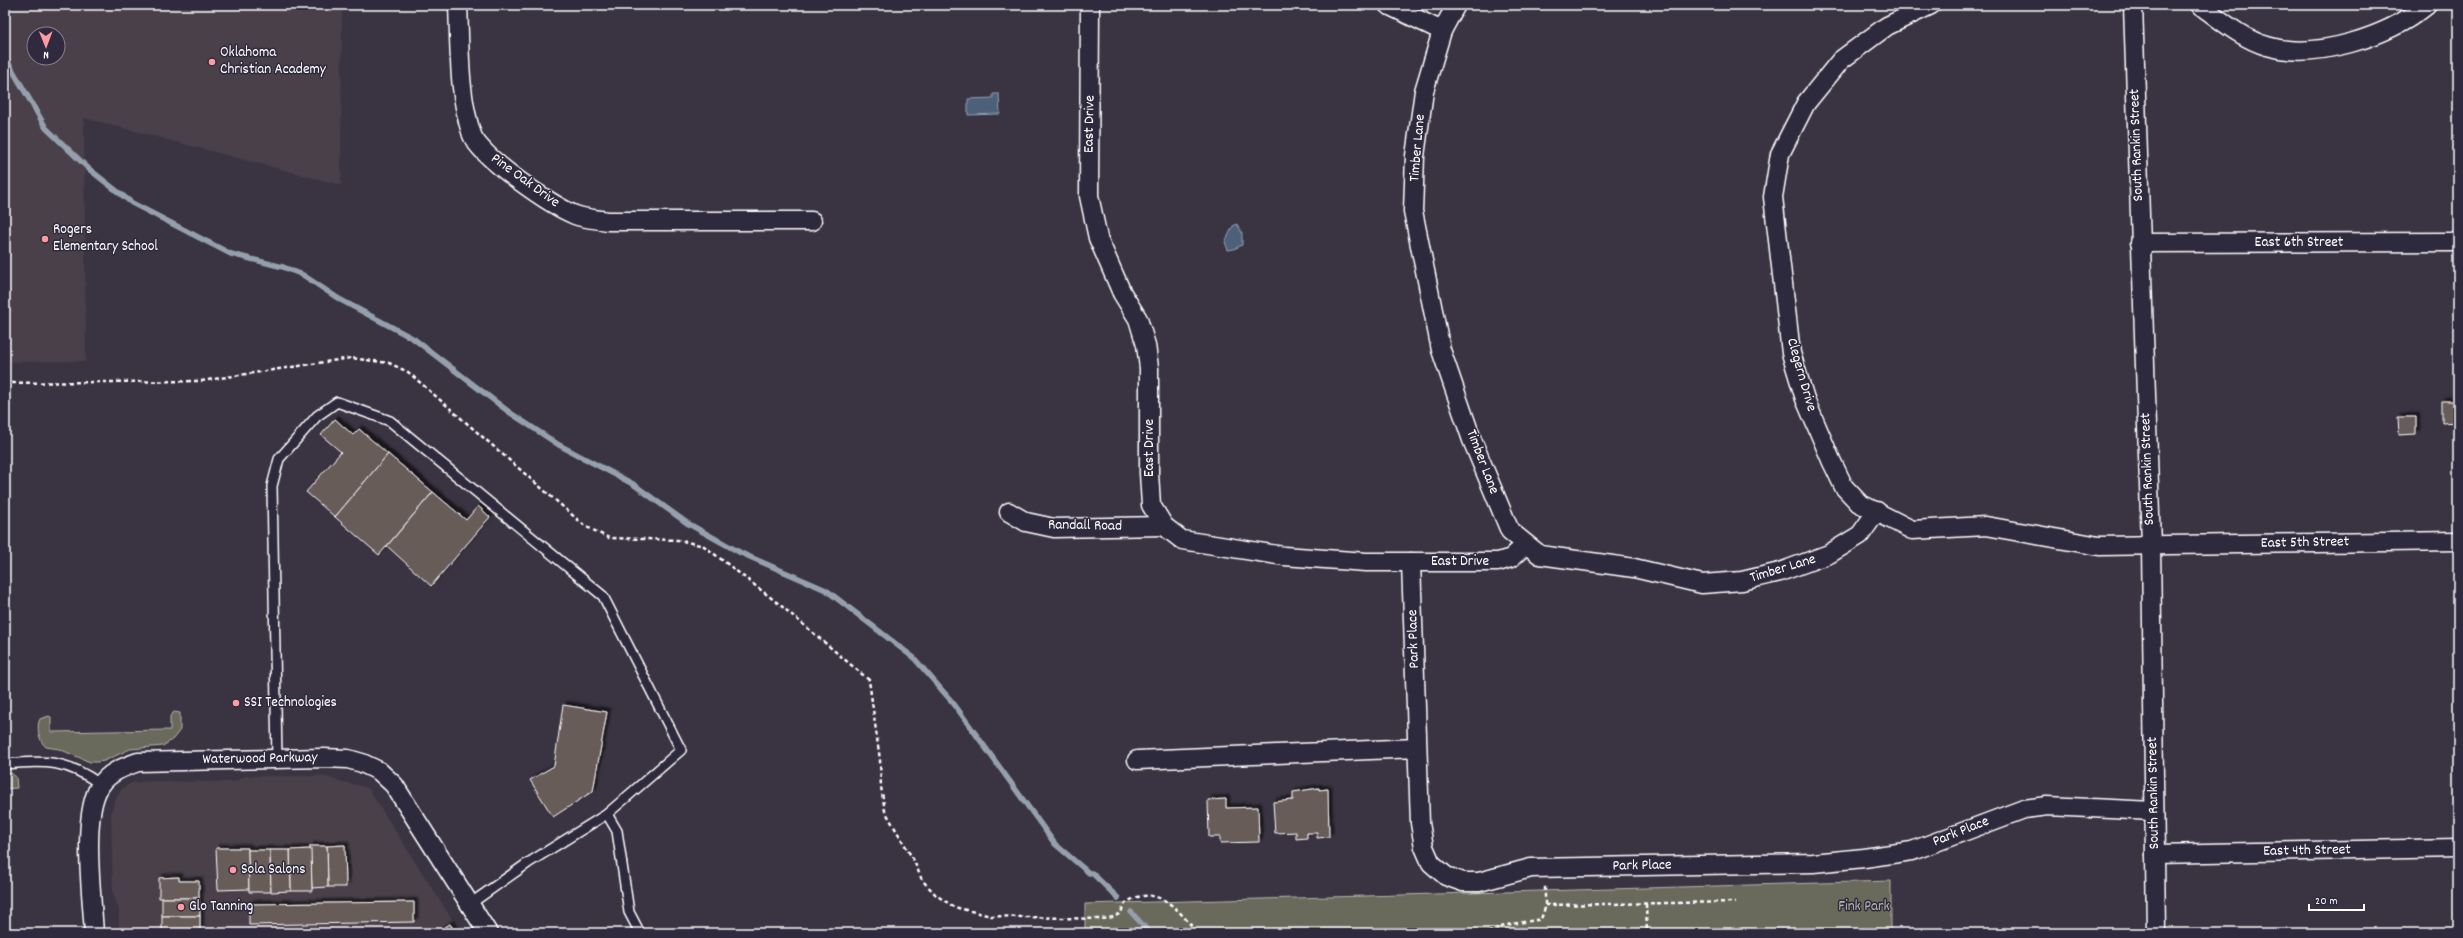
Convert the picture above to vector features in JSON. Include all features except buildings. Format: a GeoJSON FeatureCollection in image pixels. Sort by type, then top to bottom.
{"type":"FeatureCollection","features":[{"type":"Feature","properties":{"kind":"street","name":"Pine Oak Drive"},"geometry":{"type":"LineString","coordinates":[[458,5],[464,101],[473,137],[491,158],[550,203],[576,216],[608,221],[812,221]]}},
{"type":"Feature","properties":{"kind":"street","name":"East Drive"},"geometry":{"type":"LineString","coordinates":[[1090,5],[1089,196],[1098,238],[1122,292],[1138,320],[1146,345],[1149,368],[1149,473],[1151,505],[1164,526],[1182,540],[1284,556],[1366,562],[1498,562],[1510,558],[1525,545]]}},
{"type":"Feature","properties":{"kind":"street"},"geometry":{"type":"LineString","coordinates":[[1388,5],[1442,32]]}},
{"type":"Feature","properties":{"kind":"street","name":"Timber Lane"},"geometry":{"type":"LineString","coordinates":[[1456,5],[1442,32],[1424,91],[1415,156],[1413,212],[1441,350],[1472,440],[1510,531],[1525,545],[1540,555],[1634,568],[1702,584],[1742,581],[1780,572],[1829,554],[1860,535],[1877,512]]}},
{"type":"Feature","properties":{"kind":"street","name":"Clegern Drive"},"geometry":{"type":"LineString","coordinates":[[1931,5],[1887,26],[1841,60],[1806,103],[1780,154],[1774,197],[1791,353],[1805,399],[1844,487],[1859,503],[1912,530],[1986,526],[2099,546],[2151,545]]}},
{"type":"Feature","properties":{"kind":"street","name":"South Rankin Street"},"geometry":{"type":"LineString","coordinates":[[2133,5],[2151,545],[2156,933]]}},
{"type":"Feature","properties":{"kind":"street"},"geometry":{"type":"LineString","coordinates":[[2200,5],[2228,26],[2267,46],[2301,50],[2344,45],[2379,34],[2413,17],[2427,5]]}},
{"type":"Feature","properties":{"kind":"street","name":"East 6th Street"},"geometry":{"type":"LineString","coordinates":[[2140,243],[2458,242]]}},
{"type":"Feature","properties":{"kind":"street","name":"Randall Road"},"geometry":{"type":"LineString","coordinates":[[1009,512],[1026,522],[1054,528],[1164,526]]}},
{"type":"Feature","properties":{"kind":"street","name":"East 5th Street"},"geometry":{"type":"LineString","coordinates":[[2151,545],[2458,541]]}},
{"type":"Feature","properties":{"kind":"street","name":"Park Place"},"geometry":{"type":"LineString","coordinates":[[1411,562],[1420,823],[1424,847],[1431,863],[1446,876],[1463,882],[1479,882],[1531,868],[1813,863],[1912,851],[2024,809],[2047,806],[2154,811]]}},
{"type":"Feature","properties":{"kind":"street"},"geometry":{"type":"LineString","coordinates":[[1137,760],[1417,748]]}},
{"type":"Feature","properties":{"kind":"street","name":"Waterwood Parkway"},"geometry":{"type":"LineString","coordinates":[[94,933],[90,819],[94,800],[101,785],[113,772],[138,762],[277,759],[348,759],[362,763],[379,771],[394,785],[488,933]]}},
{"type":"Feature","properties":{"kind":"street","name":"East 4th Street"},"geometry":{"type":"LineString","coordinates":[[2155,854],[2458,848]]}},
{"type":"Feature","properties":{"kind":"lane"},"geometry":{"type":"LineString","coordinates":[[277,759],[272,486],[278,460],[316,416],[337,402],[390,421],[603,596],[681,750],[607,814],[528,863],[470,904]]}},
{"type":"Feature","properties":{"kind":"lane"},"geometry":{"type":"LineString","coordinates":[[5,764],[50,762],[67,765],[87,775],[101,785]]}},
{"type":"Feature","properties":{"kind":"lane"},"geometry":{"type":"LineString","coordinates":[[607,814],[616,831],[629,912],[640,933]]}},
{"type":"Feature","properties":{"kind":"path"},"geometry":{"type":"LineString","coordinates":[[5,383],[201,381],[351,358],[389,363],[408,372],[585,526],[609,538],[678,540],[704,546],[779,604],[869,680],[880,760],[881,787],[886,812],[914,861],[922,880],[936,895],[954,906],[991,916],[1098,919],[1108,919],[1120,913],[1126,902],[1139,897],[1155,895],[1166,900],[1180,912],[1197,933]]}},
{"type":"Feature","properties":{"kind":"path"},"geometry":{"type":"LineString","coordinates":[[1488,933],[1512,923],[1541,919],[1545,905],[1545,868]]}},
{"type":"Feature","properties":{"kind":"path"},"geometry":{"type":"LineString","coordinates":[[1545,905],[1735,902]]}},
{"type":"Feature","properties":{"kind":"path"},"geometry":{"type":"LineString","coordinates":[[1646,904],[1647,933]]}},
{"type":"Feature","properties":{"kind":"shaded area"},"geometry":{"type":"Polygon","coordinates":[[[5,5],[342,5],[341,185],[84,118],[86,361],[5,362],[5,5]]]}},
{"type":"Feature","properties":{"kind":"shaded area"},"geometry":{"type":"Polygon","coordinates":[[[246,776],[321,776],[368,788],[461,933],[119,933],[119,909],[113,893],[111,813],[115,800],[122,789],[131,783],[147,781],[233,782],[246,776]]]}},
{"type":"Feature","properties":{"kind":"green space"},"geometry":{"type":"Polygon","coordinates":[[[174,712],[180,713],[180,730],[173,739],[163,746],[130,749],[104,761],[90,762],[59,749],[46,747],[39,734],[38,726],[40,719],[49,716],[51,717],[51,732],[170,730],[170,716],[174,712]]]}},
{"type":"Feature","properties":{"kind":"green space"},"geometry":{"type":"Polygon","coordinates":[[[11,773],[16,777],[17,788],[5,789],[5,774],[11,773]]]}},
{"type":"Feature","properties":{"kind":"green space","name":"Fink Park"},"geometry":{"type":"Polygon","coordinates":[[[1891,881],[1891,933],[1085,933],[1085,904],[1891,881]]]}},
{"type":"Feature","properties":{"kind":"water"},"geometry":{"type":"Polygon","coordinates":[[[993,94],[999,94],[1000,114],[968,115],[968,99],[993,98],[993,94]]]}},
{"type":"Feature","properties":{"kind":"water"},"geometry":{"type":"Polygon","coordinates":[[[1237,224],[1242,233],[1242,245],[1228,250],[1225,242],[1233,226],[1237,224]]]}},
{"type":"Feature","properties":{"kind":"waterway"},"geometry":{"type":"LineString","coordinates":[[5,57],[46,128],[89,169],[132,203],[231,254],[283,267],[303,275],[339,299],[414,339],[509,412],[559,445],[633,484],[687,523],[741,553],[826,590],[914,658],[954,704],[1055,844],[1089,873],[1092,873],[1118,898]]}},
{"type":"Feature","properties":{"kind":"waterway"},"geometry":{"type":"LineString","coordinates":[[1131,912],[1150,933]]}},
{"type":"Feature","properties":{"kind":"place","name":"Oklahoma Christian Academy"},"geometry":{"type":"Point","coordinates":[212,62]}},
{"type":"Feature","properties":{"kind":"place","name":"Rogers Elementary School"},"geometry":{"type":"Point","coordinates":[45,239]}},
{"type":"Feature","properties":{"kind":"place","name":"SSI Technologies"},"geometry":{"type":"Point","coordinates":[236,703]}},
{"type":"Feature","properties":{"kind":"place","name":"Sola Salons"},"geometry":{"type":"Point","coordinates":[233,870]}},
{"type":"Feature","properties":{"kind":"place","name":"Glo Tanning"},"geometry":{"type":"Point","coordinates":[181,907]}}]}
